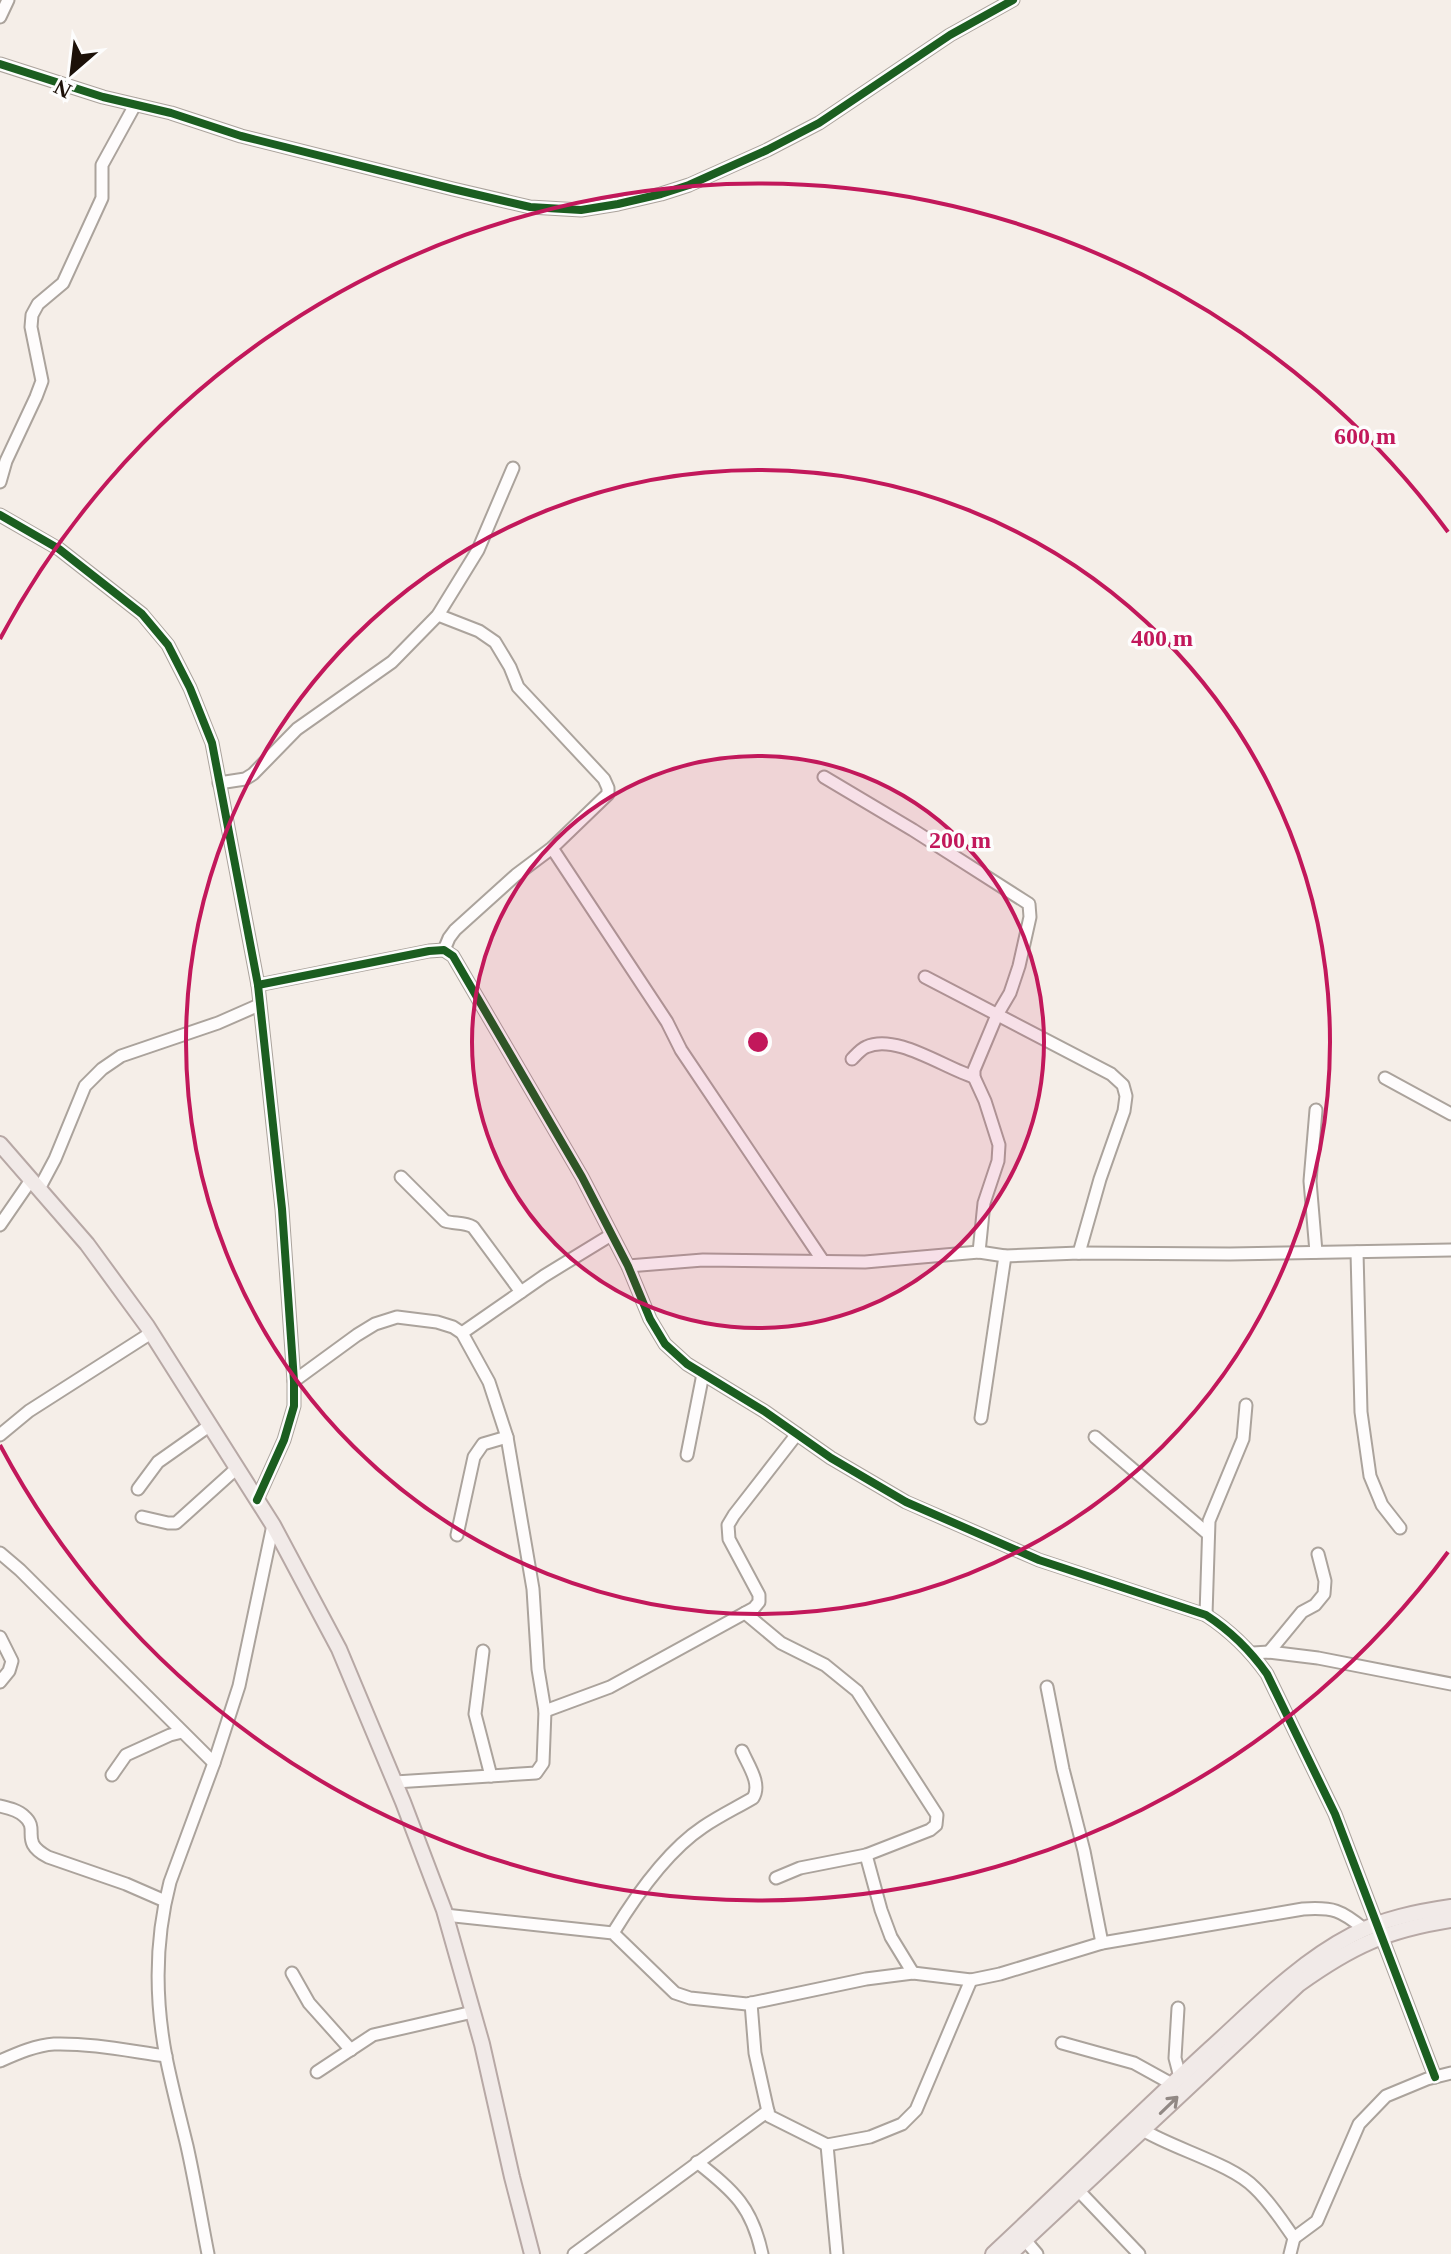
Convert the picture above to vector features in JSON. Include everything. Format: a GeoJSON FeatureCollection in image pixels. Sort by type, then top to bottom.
{"type":"FeatureCollection","features":[{"type":"Feature","properties":{"kind":"main road"},"geometry":{"type":"LineString","coordinates":[[0,1144],[87,1244],[151,1333],[273,1525],[339,1649],[395,1782],[445,1915],[473,2012],[532,2254]]}},
{"type":"Feature","properties":{"kind":"main road"},"geometry":{"type":"LineString","coordinates":[[1010,2254],[1299,1984],[1380,1930],[1419,1911],[1451,1907]]}},
{"type":"Feature","properties":{"kind":"main road"},"geometry":{"type":"LineString","coordinates":[[993,2254],[1176,2080],[1297,1971],[1364,1929],[1403,1929],[1451,1920]]}},
{"type":"Feature","properties":{"kind":"street"},"geometry":{"type":"LineString","coordinates":[[0,17],[8,0]]}},
{"type":"Feature","properties":{"kind":"street"},"geometry":{"type":"LineString","coordinates":[[0,64],[241,136],[530,207],[581,210],[618,204],[689,185],[767,150],[819,123],[950,35],[1013,0]]}},
{"type":"Feature","properties":{"kind":"street"},"geometry":{"type":"LineString","coordinates":[[0,482],[6,461],[42,381],[31,327],[32,315],[38,304],[63,283],[102,198],[102,165],[135,105]]}},
{"type":"Feature","properties":{"kind":"street"},"geometry":{"type":"LineString","coordinates":[[219,783],[245,779],[253,774],[297,729],[392,662],[438,615],[478,550],[513,468]]}},
{"type":"Feature","properties":{"kind":"street"},"geometry":{"type":"LineString","coordinates":[[0,515],[59,549],[142,614],[168,645],[190,688],[212,743],[258,985],[282,1209],[294,1381],[294,1406],[284,1440],[257,1500]]}},
{"type":"Feature","properties":{"kind":"street"},"geometry":{"type":"LineString","coordinates":[[438,615],[479,631],[495,642],[518,687],[607,783],[608,794],[552,848],[471,915],[449,938],[444,950]]}},
{"type":"Feature","properties":{"kind":"street"},"geometry":{"type":"LineString","coordinates":[[824,777],[1029,904],[1030,917],[1019,966],[1010,993],[975,1066],[974,1077],[999,1145],[998,1161],[984,1203],[979,1252]]}},
{"type":"Feature","properties":{"kind":"street"},"geometry":{"type":"LineString","coordinates":[[552,848],[667,1022],[681,1050],[823,1261]]}},
{"type":"Feature","properties":{"kind":"street"},"geometry":{"type":"LineString","coordinates":[[258,985],[444,950],[453,956],[582,1177],[628,1266],[650,1319],[665,1344],[687,1364],[831,1458],[906,1502],[1039,1560],[1206,1615],[1230,1631],[1253,1653],[1267,1674],[1335,1814],[1435,2077]]}},
{"type":"Feature","properties":{"kind":"street"},"geometry":{"type":"LineString","coordinates":[[925,977],[1111,1074],[1123,1085],[1126,1096],[1124,1111],[1079,1253]]}},
{"type":"Feature","properties":{"kind":"street"},"geometry":{"type":"LineString","coordinates":[[0,1225],[55,1159],[85,1086],[102,1069],[121,1056],[218,1023],[259,1005]]}},
{"type":"Feature","properties":{"kind":"street"},"geometry":{"type":"LineString","coordinates":[[852,1059],[866,1047],[888,1043],[974,1077]]}},
{"type":"Feature","properties":{"kind":"street"},"geometry":{"type":"LineString","coordinates":[[1385,1078],[1451,1114]]}},
{"type":"Feature","properties":{"kind":"street"},"geometry":{"type":"LineString","coordinates":[[1316,1110],[1310,1181],[1316,1252]]}},
{"type":"Feature","properties":{"kind":"street"},"geometry":{"type":"LineString","coordinates":[[401,1177],[445,1221],[467,1223],[473,1227],[521,1292]]}},
{"type":"Feature","properties":{"kind":"street"},"geometry":{"type":"LineString","coordinates":[[462,1333],[611,1235]]}},
{"type":"Feature","properties":{"kind":"street"},"geometry":{"type":"LineString","coordinates":[[628,1266],[703,1260],[865,1262],[979,1252],[1005,1256],[1451,1250]]}},
{"type":"Feature","properties":{"kind":"street"},"geometry":{"type":"LineString","coordinates":[[1357,1252],[1361,1412],[1370,1476],[1382,1505],[1400,1528]]}},
{"type":"Feature","properties":{"kind":"street"},"geometry":{"type":"LineString","coordinates":[[981,1418],[1005,1256]]}},
{"type":"Feature","properties":{"kind":"street"},"geometry":{"type":"LineString","coordinates":[[294,1381],[375,1324],[397,1317],[437,1322],[462,1333],[489,1382],[507,1437],[533,1589],[538,1669],[545,1711],[543,1763],[536,1773],[395,1782]]}},
{"type":"Feature","properties":{"kind":"street"},"geometry":{"type":"LineString","coordinates":[[0,1435],[29,1411],[151,1333]]}},
{"type":"Feature","properties":{"kind":"street"},"geometry":{"type":"LineString","coordinates":[[687,1455],[703,1374]]}},
{"type":"Feature","properties":{"kind":"street"},"geometry":{"type":"LineString","coordinates":[[1206,1615],[1207,1533],[1216,1500],[1243,1439],[1246,1405]]}},
{"type":"Feature","properties":{"kind":"street"},"geometry":{"type":"LineString","coordinates":[[138,1489],[158,1462],[209,1426]]}},
{"type":"Feature","properties":{"kind":"street"},"geometry":{"type":"LineString","coordinates":[[545,1711],[610,1687],[745,1613],[759,1602],[759,1595],[729,1539],[728,1525],[797,1434]]}},
{"type":"Feature","properties":{"kind":"street"},"geometry":{"type":"LineString","coordinates":[[457,1535],[474,1457],[483,1444],[507,1437]]}},
{"type":"Feature","properties":{"kind":"street"},"geometry":{"type":"LineString","coordinates":[[1095,1437],[1207,1533]]}},
{"type":"Feature","properties":{"kind":"street"},"geometry":{"type":"LineString","coordinates":[[142,1517],[176,1523],[237,1468]]}},
{"type":"Feature","properties":{"kind":"street"},"geometry":{"type":"LineString","coordinates":[[208,2254],[166,2056],[159,2003],[158,1960],[170,1882],[239,1686],[273,1525]]}},
{"type":"Feature","properties":{"kind":"street"},"geometry":{"type":"LineString","coordinates":[[0,1553],[214,1763]]}},
{"type":"Feature","properties":{"kind":"street"},"geometry":{"type":"LineString","coordinates":[[1269,1652],[1302,1612],[1315,1605],[1324,1594],[1325,1581],[1318,1554]]}},
{"type":"Feature","properties":{"kind":"street"},"geometry":{"type":"LineString","coordinates":[[745,1613],[781,1643],[825,1665],[857,1691],[937,1815],[936,1825],[930,1830],[866,1855],[800,1868],[776,1878]]}},
{"type":"Feature","properties":{"kind":"street"},"geometry":{"type":"LineString","coordinates":[[0,1637],[12,1661],[0,1682]]}},
{"type":"Feature","properties":{"kind":"street"},"geometry":{"type":"LineString","coordinates":[[483,1651],[475,1714],[491,1776]]}},
{"type":"Feature","properties":{"kind":"street"},"geometry":{"type":"LineString","coordinates":[[1253,1653],[1318,1658],[1451,1684]]}},
{"type":"Feature","properties":{"kind":"street"},"geometry":{"type":"LineString","coordinates":[[1047,1687],[1102,1943]]}},
{"type":"Feature","properties":{"kind":"street"},"geometry":{"type":"LineString","coordinates":[[112,1775],[126,1755],[182,1732]]}},
{"type":"Feature","properties":{"kind":"street"},"geometry":{"type":"LineString","coordinates":[[613,1933],[630,1905],[672,1853],[701,1828],[753,1798],[757,1786],[742,1751]]}},
{"type":"Feature","properties":{"kind":"street"},"geometry":{"type":"LineString","coordinates":[[0,1806],[17,1811],[28,1819],[32,1847],[36,1851],[165,1901]]}},
{"type":"Feature","properties":{"kind":"street"},"geometry":{"type":"LineString","coordinates":[[866,1855],[891,1937],[913,1973]]}},
{"type":"Feature","properties":{"kind":"street"},"geometry":{"type":"LineString","coordinates":[[445,1915],[613,1933],[675,1993],[690,1998],[751,2003],[866,1979],[913,1973],[971,1980],[1102,1943],[1303,1909],[1327,1907],[1345,1913],[1364,1929]]}},
{"type":"Feature","properties":{"kind":"street"},"geometry":{"type":"LineString","coordinates":[[292,1973],[309,2003],[351,2050]]}},
{"type":"Feature","properties":{"kind":"street"},"geometry":{"type":"LineString","coordinates":[[751,2003],[755,2053],[769,2116],[827,2145],[870,2137],[902,2124],[916,2110],[971,1980]]}},
{"type":"Feature","properties":{"kind":"street"},"geometry":{"type":"LineString","coordinates":[[1062,2043],[1134,2063],[1176,2080],[1178,2008]]}},
{"type":"Feature","properties":{"kind":"street"},"geometry":{"type":"LineString","coordinates":[[317,2072],[373,2035],[473,2012]]}},
{"type":"Feature","properties":{"kind":"street"},"geometry":{"type":"LineString","coordinates":[[0,2061],[51,2044],[166,2056]]}},
{"type":"Feature","properties":{"kind":"street"},"geometry":{"type":"LineString","coordinates":[[1290,2254],[1294,2238],[1317,2221],[1359,2124],[1386,2096],[1451,2073]]}},
{"type":"Feature","properties":{"kind":"street"},"geometry":{"type":"LineString","coordinates":[[574,2254],[768,2111]]}},
{"type":"Feature","properties":{"kind":"street"},"geometry":{"type":"LineString","coordinates":[[1143,2130],[1254,2186],[1294,2238]]}},
{"type":"Feature","properties":{"kind":"street"},"geometry":{"type":"LineString","coordinates":[[827,2145],[837,2254]]}},
{"type":"Feature","properties":{"kind":"street"},"geometry":{"type":"LineString","coordinates":[[697,2162],[724,2183],[744,2205],[757,2231],[762,2254]]}},
{"type":"Feature","properties":{"kind":"street"},"geometry":{"type":"LineString","coordinates":[[1078,2190],[1139,2254]]}},
{"type":"Feature","properties":{"kind":"street"},"geometry":{"type":"LineString","coordinates":[[1025,2240],[1037,2254]]}},
{"type":"Feature","properties":{"kind":"cycle path"},"geometry":{"type":"LineString","coordinates":[[0,64],[241,136],[530,207],[581,210],[618,204],[689,185],[767,150],[819,123],[950,35],[1013,0]]}},
{"type":"Feature","properties":{"kind":"cycle path"},"geometry":{"type":"LineString","coordinates":[[0,515],[59,549],[142,614],[168,645],[190,688],[212,743],[258,985],[282,1209],[294,1381],[294,1406],[284,1440],[257,1500]]}},
{"type":"Feature","properties":{"kind":"cycle path"},"geometry":{"type":"LineString","coordinates":[[258,985],[429,951],[444,950],[453,956],[582,1177],[628,1266],[650,1319],[665,1344],[687,1364],[764,1411],[831,1458],[906,1502],[1039,1560],[1206,1615],[1240,1642],[1267,1674],[1335,1814],[1435,2077]]}}]}
